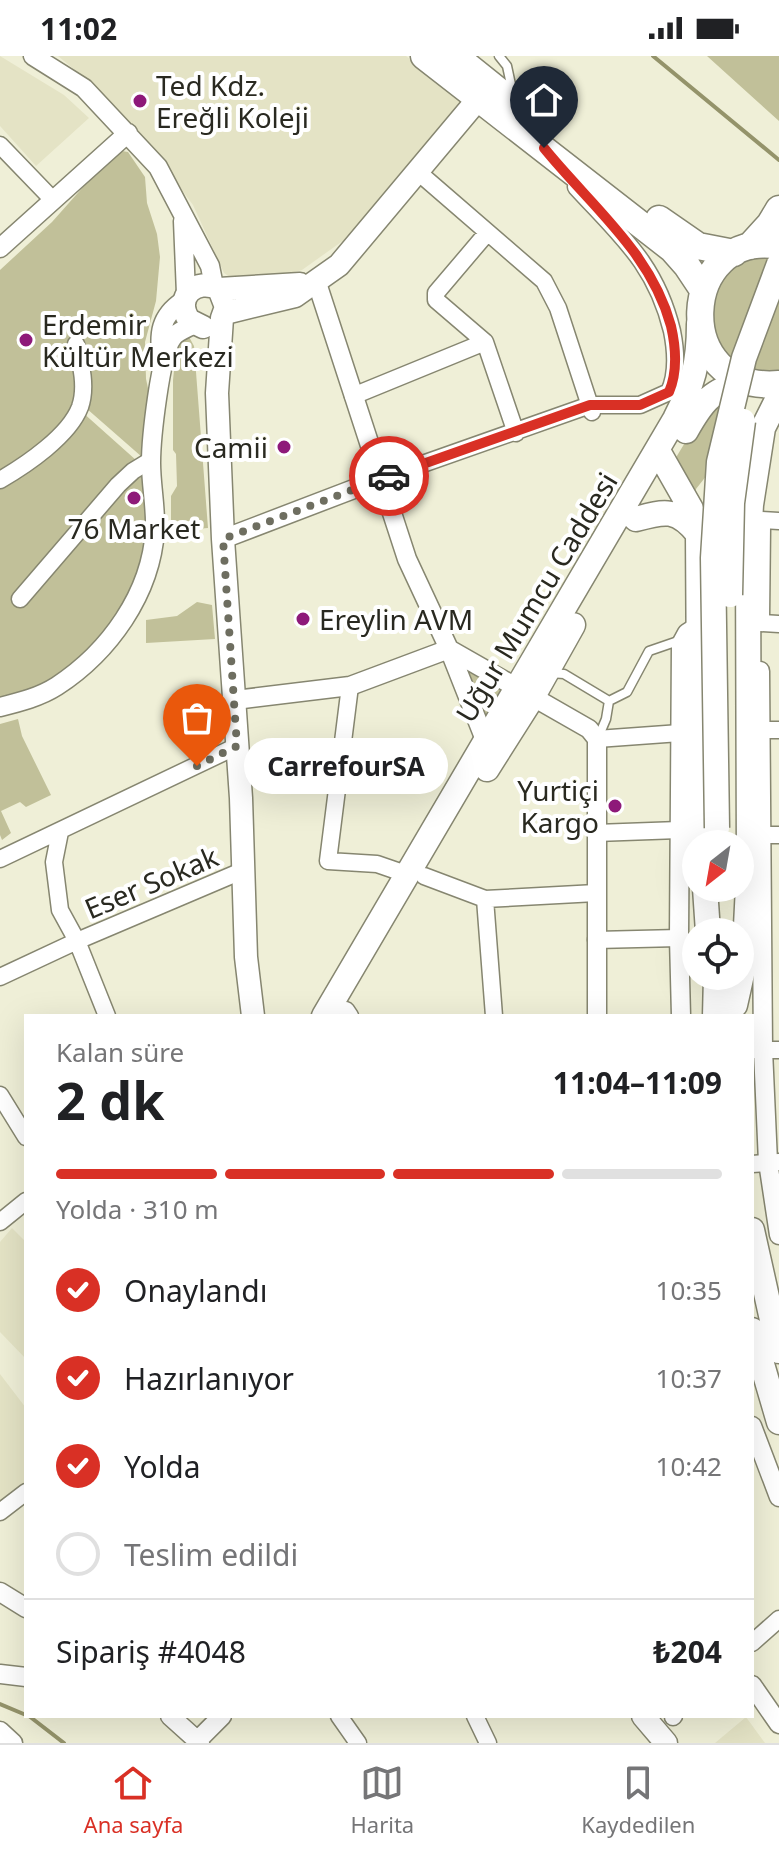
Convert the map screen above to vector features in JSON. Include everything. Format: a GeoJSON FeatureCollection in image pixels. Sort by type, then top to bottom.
{"type":"FeatureCollection","features":[{"type":"Feature","properties":{"kind":"highway"},"geometry":{"type":"LineString","coordinates":[[424,56],[672,249],[703,290]]}},
{"type":"Feature","properties":{"kind":"highway"},"geometry":{"type":"LineString","coordinates":[[455,56],[677,234],[698,246],[742,250],[779,246]]}},
{"type":"Feature","properties":{"kind":"highway"},"geometry":{"type":"LineString","coordinates":[[777,396],[766,385],[746,381],[728,372],[714,359],[704,343],[699,307],[711,274],[770,224],[779,209]]}},
{"type":"Feature","properties":{"kind":"main road"},"geometry":{"type":"LineString","coordinates":[[317,283],[217,288],[202,284],[185,297],[185,315],[211,321],[295,296],[317,283],[339,265],[479,98]]}},
{"type":"Feature","properties":{"kind":"main road"},"geometry":{"type":"LineString","coordinates":[[720,830],[713,558],[719,462],[744,358],[779,264]]}},
{"type":"Feature","properties":{"kind":"main road"},"geometry":{"type":"LineString","coordinates":[[217,288],[225,301],[211,321],[235,700],[246,957],[253,1014]]}},
{"type":"Feature","properties":{"kind":"main road"},"geometry":{"type":"LineString","coordinates":[[720,830],[732,503],[742,424],[759,361],[779,309]]}},
{"type":"Feature","properties":{"kind":"main road","name":"Uğur Mumcu Caddesi"},"geometry":{"type":"LineString","coordinates":[[341,1014],[485,740],[545,673],[636,519],[691,387],[698,358],[699,324]]}},
{"type":"Feature","properties":{"kind":"main road","name":"Uğur Mumcu Caddesi"},"geometry":{"type":"LineString","coordinates":[[415,875],[662,459],[701,405],[726,386],[746,381]]}},
{"type":"Feature","properties":{"kind":"main road"},"geometry":{"type":"LineString","coordinates":[[725,1011],[744,965],[749,867],[748,555],[763,515],[763,428],[777,396]]}},
{"type":"Feature","properties":{"kind":"main road"},"geometry":{"type":"LineString","coordinates":[[662,459],[696,527]]}},
{"type":"Feature","properties":{"kind":"main road"},"geometry":{"type":"LineString","coordinates":[[719,830],[690,633],[696,527],[701,495],[714,478],[726,472],[733,473],[744,483],[763,515]]}},
{"type":"Feature","properties":{"kind":"main road"},"geometry":{"type":"LineString","coordinates":[[636,519],[662,512],[674,514],[696,527]]}},
{"type":"Feature","properties":{"kind":"main road"},"geometry":{"type":"LineString","coordinates":[[715,990],[725,1011]]}},
{"type":"Feature","properties":{"kind":"main road"},"geometry":{"type":"LineString","coordinates":[[720,990],[725,1011]]}},
{"type":"Feature","properties":{"kind":"main road"},"geometry":{"type":"LineString","coordinates":[[725,1011],[731,990]]}},
{"type":"Feature","properties":{"kind":"main road"},"geometry":{"type":"LineString","coordinates":[[754,1235],[771,1282],[779,1351]]}},
{"type":"Feature","properties":{"kind":"main road"},"geometry":{"type":"LineString","coordinates":[[754,1337],[779,1422]]}},
{"type":"Feature","properties":{"kind":"main road"},"geometry":{"type":"LineString","coordinates":[[645,1718],[666,1743]]}},
{"type":"Feature","properties":{"kind":"street"},"geometry":{"type":"LineString","coordinates":[[33,56],[84,88],[158,167],[210,266],[217,288]]}},
{"type":"Feature","properties":{"kind":"street"},"geometry":{"type":"LineString","coordinates":[[0,248],[128,133]]}},
{"type":"Feature","properties":{"kind":"street"},"geometry":{"type":"LineString","coordinates":[[0,145],[53,200]]}},
{"type":"Feature","properties":{"kind":"street"},"geometry":{"type":"LineString","coordinates":[[223,539],[380,479],[591,408],[640,405],[669,392],[676,357],[662,295],[623,237],[544,148]]}},
{"type":"Feature","properties":{"kind":"street"},"geometry":{"type":"LineString","coordinates":[[418,172],[544,281],[552,293],[591,408]]}},
{"type":"Feature","properties":{"kind":"street"},"geometry":{"type":"LineString","coordinates":[[163,364],[159,343],[161,324],[170,309],[185,297],[182,214]]}},
{"type":"Feature","properties":{"kind":"street"},"geometry":{"type":"LineString","coordinates":[[487,233],[436,293],[436,300],[485,342],[516,433]]}},
{"type":"Feature","properties":{"kind":"street"},"geometry":{"type":"LineString","coordinates":[[317,283],[407,559],[449,649],[485,740]]}},
{"type":"Feature","properties":{"kind":"street"},"geometry":{"type":"LineString","coordinates":[[0,707],[26,701],[65,680],[88,662],[114,634],[134,604],[147,569],[155,530],[151,460],[163,364],[173,338],[211,321]]}},
{"type":"Feature","properties":{"kind":"street"},"geometry":{"type":"LineString","coordinates":[[353,396],[485,342]]}},
{"type":"Feature","properties":{"kind":"street"},"geometry":{"type":"LineString","coordinates":[[0,480],[46,448],[69,424],[80,406],[84,374],[76,344]]}},
{"type":"Feature","properties":{"kind":"street"},"geometry":{"type":"LineString","coordinates":[[20,599],[118,485],[151,460]]}},
{"type":"Feature","properties":{"kind":"street"},"geometry":{"type":"LineString","coordinates":[[763,515],[770,624],[771,937],[765,1050],[766,1163],[779,1235]]}},
{"type":"Feature","properties":{"kind":"street"},"geometry":{"type":"LineString","coordinates":[[681,1014],[680,733],[690,633]]}},
{"type":"Feature","properties":{"kind":"street"},"geometry":{"type":"LineString","coordinates":[[449,649],[589,729],[597,739],[597,1014]]}},
{"type":"Feature","properties":{"kind":"street"},"geometry":{"type":"LineString","coordinates":[[235,700],[350,686],[449,649]]}},
{"type":"Feature","properties":{"kind":"street"},"geometry":{"type":"LineString","coordinates":[[350,686],[328,861],[377,864],[485,899],[596,893]]}},
{"type":"Feature","properties":{"kind":"street"},"geometry":{"type":"LineString","coordinates":[[597,739],[680,733]]}},
{"type":"Feature","properties":{"kind":"street"},"geometry":{"type":"LineString","coordinates":[[0,859],[237,746]]}},
{"type":"Feature","properties":{"kind":"street"},"geometry":{"type":"LineString","coordinates":[[596,833],[679,830]]}},
{"type":"Feature","properties":{"kind":"street","name":"Eser Sokak"},"geometry":{"type":"LineString","coordinates":[[60,832],[54,862],[60,910],[77,941],[106,1014]]}},
{"type":"Feature","properties":{"kind":"street","name":"Eser Sokak"},"geometry":{"type":"LineString","coordinates":[[77,941],[244,870]]}},
{"type":"Feature","properties":{"kind":"street"},"geometry":{"type":"LineString","coordinates":[[485,899],[494,1014]]}},
{"type":"Feature","properties":{"kind":"street"},"geometry":{"type":"LineString","coordinates":[[596,940],[679,938]]}},
{"type":"Feature","properties":{"kind":"street"},"geometry":{"type":"LineString","coordinates":[[0,977],[77,941]]}},
{"type":"Feature","properties":{"kind":"street"},"geometry":{"type":"LineString","coordinates":[[0,1095],[24,1134]]}},
{"type":"Feature","properties":{"kind":"street"},"geometry":{"type":"LineString","coordinates":[[0,1222],[23,1209]]}},
{"type":"Feature","properties":{"kind":"street"},"geometry":{"type":"LineString","coordinates":[[754,1433],[767,1477],[779,1497]]}},
{"type":"Feature","properties":{"kind":"street"},"geometry":{"type":"LineString","coordinates":[[0,1512],[24,1494]]}},
{"type":"Feature","properties":{"kind":"street"},"geometry":{"type":"LineString","coordinates":[[0,1592],[24,1607]]}},
{"type":"Feature","properties":{"kind":"street"},"geometry":{"type":"LineString","coordinates":[[754,1641],[779,1619]]}},
{"type":"Feature","properties":{"kind":"street"},"geometry":{"type":"LineString","coordinates":[[0,1674],[24,1677]]}},
{"type":"Feature","properties":{"kind":"street"},"geometry":{"type":"LineString","coordinates":[[754,1688],[779,1724]]}},
{"type":"Feature","properties":{"kind":"street"},"geometry":{"type":"LineString","coordinates":[[172,1718],[199,1742],[220,1718]]}},
{"type":"Feature","properties":{"kind":"street"},"geometry":{"type":"LineString","coordinates":[[340,1718],[358,1743]]}},
{"type":"Feature","properties":{"kind":"street"},"geometry":{"type":"LineString","coordinates":[[476,1718],[488,1743]]}},
{"type":"Feature","properties":{"kind":"street"},"geometry":{"type":"LineString","coordinates":[[0,1731],[13,1743]]}},
{"type":"Feature","properties":{"kind":"lane"},"geometry":{"type":"LineString","coordinates":[[499,56],[507,66],[514,103]]}},
{"type":"Feature","properties":{"kind":"lane"},"geometry":{"type":"LineString","coordinates":[[609,701],[627,692],[649,651],[690,633]]}},
{"type":"Feature","properties":{"kind":"lane"},"geometry":{"type":"LineString","coordinates":[[545,673],[564,674],[609,701]]}},
{"type":"Feature","properties":{"kind":"lane"},"geometry":{"type":"LineString","coordinates":[[597,739],[606,719],[609,701]]}},
{"type":"Feature","properties":{"kind":"shaded area"},"geometry":{"type":"Polygon","coordinates":[[[0,56],[64,95],[89,118],[36,166],[0,126],[0,56]]]}},
{"type":"Feature","properties":{"kind":"shaded area"},"geometry":{"type":"Polygon","coordinates":[[[58,56],[406,56],[461,100],[351,235],[302,270],[269,279],[233,279],[224,273],[193,205],[154,153],[94,86],[58,56]]]}},
{"type":"Feature","properties":{"kind":"shaded area"},"geometry":{"type":"Polygon","coordinates":[[[707,56],[779,56],[779,121],[707,56]]]}},
{"type":"Feature","properties":{"kind":"shaded area"},"geometry":{"type":"Polygon","coordinates":[[[122,151],[128,152],[145,177],[147,203],[157,234],[160,257],[156,301],[145,342],[146,379],[152,406],[142,457],[78,401],[46,442],[0,474],[0,270],[52,222],[100,168],[122,151]]]}},
{"type":"Feature","properties":{"kind":"shaded area"},"geometry":{"type":"Polygon","coordinates":[[[779,255],[779,377],[743,374],[708,335],[713,285],[744,258],[779,255]]]}},
{"type":"Feature","properties":{"kind":"shaded area"},"geometry":{"type":"Polygon","coordinates":[[[188,335],[194,346],[208,528],[171,531],[171,496],[177,486],[176,454],[173,450],[173,380],[177,342],[188,335]]]}},
{"type":"Feature","properties":{"kind":"shaded area"},"geometry":{"type":"Polygon","coordinates":[[[723,399],[707,475],[696,489],[693,503],[672,464],[703,413],[723,399]]]}},
{"type":"Feature","properties":{"kind":"shaded area"},"geometry":{"type":"Polygon","coordinates":[[[81,411],[146,469],[148,543],[134,594],[74,673],[0,703],[0,487],[81,411]]]}},
{"type":"Feature","properties":{"kind":"shaded area"},"geometry":{"type":"Polygon","coordinates":[[[197,602],[212,605],[215,639],[146,643],[146,620],[177,616],[197,602]]]}},
{"type":"Feature","properties":{"kind":"shaded area"},"geometry":{"type":"Polygon","coordinates":[[[462,665],[502,689],[486,716],[462,665]]]}},
{"type":"Feature","properties":{"kind":"shaded area"},"geometry":{"type":"Polygon","coordinates":[[[18,719],[22,736],[51,795],[26,807],[20,802],[1,811],[11,833],[2,840],[0,835],[0,724],[18,719]]]}},
{"type":"Feature","properties":{"kind":"shaded area"},"geometry":{"type":"Polygon","coordinates":[[[12,1228],[24,1240],[24,1357],[0,1332],[0,1242],[12,1228]]]}},
{"type":"Feature","properties":{"kind":"shaded area"},"geometry":{"type":"Polygon","coordinates":[[[0,1374],[24,1405],[24,1486],[0,1506],[0,1374]]]}},
{"type":"Feature","properties":{"kind":"shaded area"},"geometry":{"type":"Polygon","coordinates":[[[747,1718],[765,1743],[715,1743],[747,1718]]]}},
{"type":"Feature","properties":{"kind":"waterway"},"geometry":{"type":"LineString","coordinates":[[653,56],[779,160]]}},
{"type":"Feature","properties":{"kind":"waterway"},"geometry":{"type":"LineString","coordinates":[[0,1704],[24,1714]]}},
{"type":"Feature","properties":{"kind":"waterway"},"geometry":{"type":"LineString","coordinates":[[32,1718],[64,1743]]}},
{"type":"Feature","properties":{"kind":"way so far"},"geometry":{"type":"LineString","coordinates":[[197,766],[237,746],[223,539],[389,476]]}},
{"type":"Feature","properties":{"kind":"place","name":"Ted Kdz. Ereğli Koleji"},"geometry":{"type":"Point","coordinates":[140,101]}},
{"type":"Feature","properties":{"kind":"place","name":"Erdemir Kültür Merkezi"},"geometry":{"type":"Point","coordinates":[26,340]}},
{"type":"Feature","properties":{"kind":"place","name":"Camii"},"geometry":{"type":"Point","coordinates":[284,447]}},
{"type":"Feature","properties":{"kind":"place","name":"76 Market"},"geometry":{"type":"Point","coordinates":[134,498]}},
{"type":"Feature","properties":{"kind":"place","name":"Ereylin AVM"},"geometry":{"type":"Point","coordinates":[303,619]}},
{"type":"Feature","properties":{"kind":"place","name":"CarrefourSA"},"geometry":{"type":"Point","coordinates":[197,766]}},
{"type":"Feature","properties":{"kind":"place","name":"Yurtiçi Kargo"},"geometry":{"type":"Point","coordinates":[615,806]}},
{"type":"Feature","properties":{"kind":"route"},"geometry":{"type":"LineString","coordinates":[[389,476],[590,405],[640,405],[669,392],[676,357],[662,295],[635,252],[544,148]]}}]}
